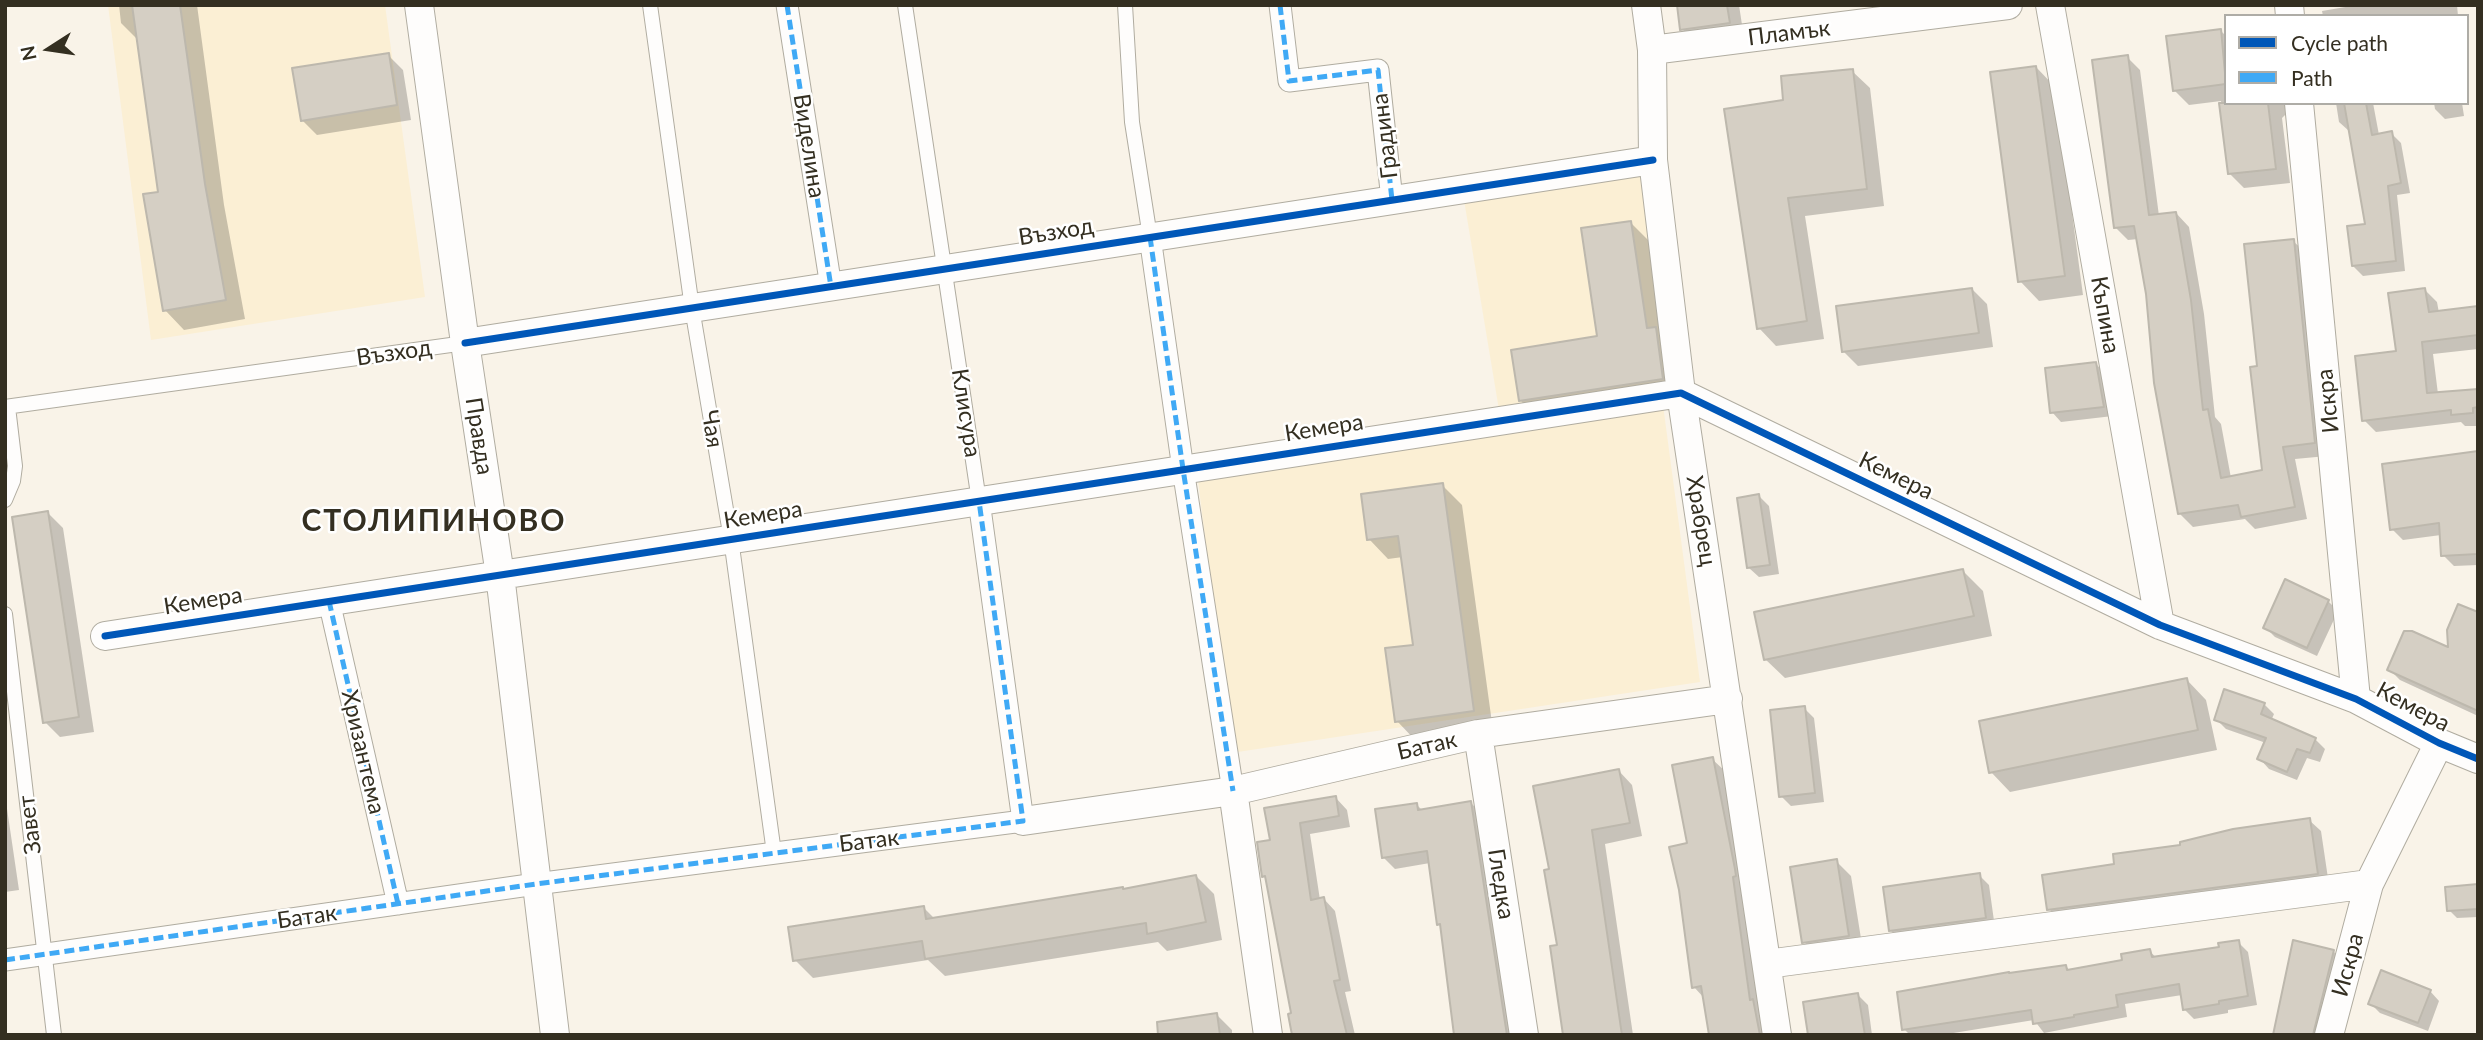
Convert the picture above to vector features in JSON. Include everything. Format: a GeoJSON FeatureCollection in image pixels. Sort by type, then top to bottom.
{"type":"FeatureCollection","features":[{"type":"Feature","properties":{"kind":"street","name":"Правда"},"geometry":{"type":"LineString","coordinates":[[419,5],[500,575],[555,1035]]}},
{"type":"Feature","properties":{"kind":"street","name":"Виделина"},"geometry":{"type":"LineString","coordinates":[[787,5],[831,287]]}},
{"type":"Feature","properties":{"kind":"street","name":"Градина"},"geometry":{"type":"LineString","coordinates":[[1280,5],[1289,81],[1378,70],[1392,200]]}},
{"type":"Feature","properties":{"kind":"street","name":"Храбрец"},"geometry":{"type":"LineString","coordinates":[[1646,5],[1652,50],[1653,160],[1681,393],[1777,1035]]}},
{"type":"Feature","properties":{"kind":"street","name":"Пламък"},"geometry":{"type":"LineString","coordinates":[[1652,50],[2008,5]]}},
{"type":"Feature","properties":{"kind":"street","name":"Къпина"},"geometry":{"type":"LineString","coordinates":[[2050,5],[2160,625]]}},
{"type":"Feature","properties":{"kind":"street","name":"Искра"},"geometry":{"type":"LineString","coordinates":[[2299,105],[2356,699]]}},
{"type":"Feature","properties":{"kind":"street","name":"Възход"},"geometry":{"type":"LineString","coordinates":[[465,343],[1653,160]]}},
{"type":"Feature","properties":{"kind":"street"},"geometry":{"type":"LineString","coordinates":[[1150,237],[1268,1035]]}},
{"type":"Feature","properties":{"kind":"street","name":"Кемера"},"geometry":{"type":"LineString","coordinates":[[105,635],[1681,393],[2160,625],[2356,699],[2439,743],[2478,759]]}},
{"type":"Feature","properties":{"kind":"street","name":"Клисура"},"geometry":{"type":"LineString","coordinates":[[979,501],[1023,821]]}},
{"type":"Feature","properties":{"kind":"street","name":"Хризантема"},"geometry":{"type":"LineString","coordinates":[[329,601],[398,904]]}},
{"type":"Feature","properties":{"kind":"street","name":"Батак"},"geometry":{"type":"LineString","coordinates":[[5,960],[536,884],[1234,791],[1478,734],[1728,699]]}},
{"type":"Feature","properties":{"kind":"street","name":"Гледка"},"geometry":{"type":"LineString","coordinates":[[1478,734],[1524,1035]]}},
{"type":"Feature","properties":{"kind":"street","name":"Искра"},"geometry":{"type":"LineString","coordinates":[[2329,1035],[2369,884],[2439,743]]}},
{"type":"Feature","properties":{"kind":"street"},"geometry":{"type":"LineString","coordinates":[[1767,964],[2369,884]]}},
{"type":"Feature","properties":{"kind":"lane","name":"Чая"},"geometry":{"type":"LineString","coordinates":[[650,5],[692,308],[731,539],[774,853]]}},
{"type":"Feature","properties":{"kind":"lane","name":"Клисура"},"geometry":{"type":"LineString","coordinates":[[905,5],[979,501]]}},
{"type":"Feature","properties":{"kind":"lane"},"geometry":{"type":"LineString","coordinates":[[1125,5],[1132,122],[1150,237]]}},
{"type":"Feature","properties":{"kind":"lane","name":"Възход"},"geometry":{"type":"LineString","coordinates":[[7,407],[465,343]]}},
{"type":"Feature","properties":{"kind":"lane"},"geometry":{"type":"LineString","coordinates":[[5,500],[13,481],[15,466],[7,407]]}},
{"type":"Feature","properties":{"kind":"lane","name":"Завет"},"geometry":{"type":"LineString","coordinates":[[5,614],[8,667],[54,1035]]}},
{"type":"Feature","properties":{"kind":"shaded area"},"geometry":{"type":"Polygon","coordinates":[[[108,5],[385,5],[425,297],[151,340],[108,5]]]}},
{"type":"Feature","properties":{"kind":"shaded area"},"geometry":{"type":"Polygon","coordinates":[[[1649,166],[1677,389],[1500,416],[1463,194],[1649,166]]]}},
{"type":"Feature","properties":{"kind":"shaded area"},"geometry":{"type":"Polygon","coordinates":[[[1663,405],[1700,682],[1231,753],[1198,480],[1663,405]]]}},
{"type":"Feature","properties":{"kind":"building"},"geometry":{"type":"Polygon","coordinates":[[[132,5],[180,5],[205,184],[226,300],[163,311],[143,194],[158,192],[132,5]]]}},
{"type":"Feature","properties":{"kind":"building"},"geometry":{"type":"Polygon","coordinates":[[[1677,5],[1727,5],[1730,23],[1680,30],[1677,5]]]}},
{"type":"Feature","properties":{"kind":"building"},"geometry":{"type":"Polygon","coordinates":[[[2221,29],[2224,84],[2173,91],[2166,36],[2221,29]]]}},
{"type":"Feature","properties":{"kind":"building"},"geometry":{"type":"Polygon","coordinates":[[[389,53],[397,105],[301,121],[292,68],[389,53]]]}},
{"type":"Feature","properties":{"kind":"building"},"geometry":{"type":"Polygon","coordinates":[[[2128,55],[2149,215],[2176,212],[2191,300],[2203,410],[2208,409],[2221,478],[2262,470],[2250,367],[2257,366],[2244,244],[2294,239],[2315,443],[2283,447],[2295,507],[2241,517],[2238,505],[2178,514],[2154,383],[2146,294],[2134,226],[2114,228],[2092,60],[2128,55]]]}},
{"type":"Feature","properties":{"kind":"building"},"geometry":{"type":"Polygon","coordinates":[[[2036,66],[2065,276],[2018,282],[1990,72],[2036,66]]]}},
{"type":"Feature","properties":{"kind":"building"},"geometry":{"type":"Polygon","coordinates":[[[1853,69],[1867,189],[1788,198],[1807,321],[1757,329],[1724,109],[1783,100],[1781,76],[1853,69]]]}},
{"type":"Feature","properties":{"kind":"building"},"geometry":{"type":"Polygon","coordinates":[[[2219,103],[2268,105],[2276,169],[2228,174],[2219,103]]]}},
{"type":"Feature","properties":{"kind":"building"},"geometry":{"type":"Polygon","coordinates":[[[2344,105],[2366,105],[2372,135],[2392,131],[2401,183],[2388,186],[2396,261],[2352,266],[2347,226],[2365,224],[2344,105]]]}},
{"type":"Feature","properties":{"kind":"building"},"geometry":{"type":"Polygon","coordinates":[[[1631,221],[1647,328],[1656,327],[1663,379],[1519,401],[1511,350],[1597,336],[1581,228],[1631,221]]]}},
{"type":"Feature","properties":{"kind":"building"},"geometry":{"type":"Polygon","coordinates":[[[1972,288],[1979,333],[1842,352],[1836,306],[1972,288]]]}},
{"type":"Feature","properties":{"kind":"building"},"geometry":{"type":"Polygon","coordinates":[[[2425,288],[2429,312],[2478,306],[2478,335],[2422,342],[2427,393],[2478,389],[2478,407],[2473,408],[2473,413],[2451,415],[2451,410],[2362,421],[2355,356],[2396,351],[2388,293],[2425,288]]]}},
{"type":"Feature","properties":{"kind":"building"},"geometry":{"type":"Polygon","coordinates":[[[2096,362],[2104,407],[2050,413],[2045,368],[2096,362]]]}},
{"type":"Feature","properties":{"kind":"building"},"geometry":{"type":"Polygon","coordinates":[[[2478,451],[2478,554],[2441,556],[2439,523],[2390,530],[2382,464],[2478,451]]]}},
{"type":"Feature","properties":{"kind":"building"},"geometry":{"type":"Polygon","coordinates":[[[1443,483],[1474,711],[1395,722],[1385,648],[1413,645],[1398,536],[1367,540],[1361,494],[1443,483]]]}},
{"type":"Feature","properties":{"kind":"building"},"geometry":{"type":"Polygon","coordinates":[[[1759,494],[1770,565],[1747,568],[1737,498],[1759,494]]]}},
{"type":"Feature","properties":{"kind":"building"},"geometry":{"type":"Polygon","coordinates":[[[48,511],[79,717],[43,723],[12,517],[48,511]]]}},
{"type":"Feature","properties":{"kind":"building"},"geometry":{"type":"Polygon","coordinates":[[[1963,569],[1974,616],[1764,660],[1754,612],[1963,569]]]}},
{"type":"Feature","properties":{"kind":"building"},"geometry":{"type":"Polygon","coordinates":[[[2285,579],[2329,600],[2307,648],[2263,628],[2285,579]]]}},
{"type":"Feature","properties":{"kind":"building"},"geometry":{"type":"Polygon","coordinates":[[[2458,604],[2478,612],[2478,711],[2387,670],[2404,631],[2412,631],[2448,647],[2447,630],[2458,604]]]}},
{"type":"Feature","properties":{"kind":"building"},"geometry":{"type":"Polygon","coordinates":[[[2187,678],[2198,730],[1989,773],[1979,721],[2187,678]]]}},
{"type":"Feature","properties":{"kind":"building"},"geometry":{"type":"Polygon","coordinates":[[[2224,689],[2265,703],[2261,714],[2316,738],[2310,753],[2297,749],[2287,772],[2257,759],[2266,738],[2214,720],[2224,689]]]}},
{"type":"Feature","properties":{"kind":"building"},"geometry":{"type":"Polygon","coordinates":[[[1805,706],[1815,793],[1779,797],[1770,710],[1805,706]]]}},
{"type":"Feature","properties":{"kind":"building"},"geometry":{"type":"Polygon","coordinates":[[[1713,757],[1735,869],[1736,876],[1733,877],[1750,1000],[1753,999],[1760,1035],[1709,1035],[1701,986],[1692,988],[1679,890],[1669,847],[1687,843],[1672,765],[1713,757]]]}},
{"type":"Feature","properties":{"kind":"building"},"geometry":{"type":"Polygon","coordinates":[[[1619,769],[1630,823],[1592,830],[1622,1035],[1563,1035],[1550,946],[1557,945],[1544,870],[1549,869],[1533,786],[1619,769]]]}},
{"type":"Feature","properties":{"kind":"building"},"geometry":{"type":"Polygon","coordinates":[[[1336,796],[1339,816],[1300,823],[1311,900],[1324,897],[1340,980],[1334,981],[1347,1035],[1292,1035],[1288,1014],[1291,1013],[1257,842],[1270,840],[1264,808],[1336,796]]]}},
{"type":"Feature","properties":{"kind":"building"},"geometry":{"type":"Polygon","coordinates":[[[1471,801],[1507,1035],[1454,1035],[1440,924],[1437,925],[1427,851],[1382,858],[1375,809],[1417,803],[1418,810],[1471,801]]]}},
{"type":"Feature","properties":{"kind":"building"},"geometry":{"type":"Polygon","coordinates":[[[2310,818],[2318,874],[2047,910],[2042,875],[2114,864],[2113,854],[2180,845],[2180,842],[2233,829],[2310,818]]]}},
{"type":"Feature","properties":{"kind":"building"},"geometry":{"type":"Polygon","coordinates":[[[1837,859],[1849,936],[1802,943],[1790,867],[1837,859]]]}},
{"type":"Feature","properties":{"kind":"building"},"geometry":{"type":"Polygon","coordinates":[[[1980,873],[1986,918],[1889,931],[1883,887],[1980,873]]]}},
{"type":"Feature","properties":{"kind":"building"},"geometry":{"type":"Polygon","coordinates":[[[1196,875],[1206,922],[1147,934],[1146,923],[925,959],[922,941],[793,961],[788,927],[924,906],[926,919],[1196,875]]]}},
{"type":"Feature","properties":{"kind":"building"},"geometry":{"type":"Polygon","coordinates":[[[2478,884],[2478,909],[2447,911],[2445,887],[2478,884]]]}},
{"type":"Feature","properties":{"kind":"building"},"geometry":{"type":"Polygon","coordinates":[[[2239,940],[2248,996],[2219,1001],[2219,1004],[2183,1010],[2179,984],[2116,995],[2118,1007],[2033,1024],[2031,1010],[1902,1030],[1897,992],[2009,972],[2066,965],[2067,970],[2122,960],[2121,954],[2150,949],[2152,957],[2219,947],[2218,943],[2239,940]]]}},
{"type":"Feature","properties":{"kind":"building"},"geometry":{"type":"Polygon","coordinates":[[[2293,940],[2334,950],[2313,1035],[2273,1035],[2293,940]]]}},
{"type":"Feature","properties":{"kind":"building"},"geometry":{"type":"Polygon","coordinates":[[[2381,970],[2431,990],[2418,1023],[2368,1004],[2381,970]]]}},
{"type":"Feature","properties":{"kind":"building"},"geometry":{"type":"Polygon","coordinates":[[[1858,993],[1865,1035],[1808,1035],[1803,1002],[1858,993]]]}},
{"type":"Feature","properties":{"kind":"building"},"geometry":{"type":"Polygon","coordinates":[[[1217,1013],[1220,1035],[1158,1035],[1157,1022],[1217,1013]]]}},
{"type":"Feature","properties":{"kind":"marked path"},"geometry":{"type":"LineString","coordinates":[[787,5],[831,287]]}},
{"type":"Feature","properties":{"kind":"marked path"},"geometry":{"type":"LineString","coordinates":[[1280,5],[1289,81],[1378,70],[1392,200]]}},
{"type":"Feature","properties":{"kind":"marked path"},"geometry":{"type":"LineString","coordinates":[[1150,237],[1233,791]]}},
{"type":"Feature","properties":{"kind":"marked path"},"geometry":{"type":"LineString","coordinates":[[5,960],[536,884],[1023,821],[979,501]]}},
{"type":"Feature","properties":{"kind":"marked path"},"geometry":{"type":"LineString","coordinates":[[329,601],[398,904]]}},
{"type":"Feature","properties":{"kind":"cycle path"},"geometry":{"type":"LineString","coordinates":[[465,343],[1653,160]]}},
{"type":"Feature","properties":{"kind":"cycle path"},"geometry":{"type":"LineString","coordinates":[[105,636],[1681,393],[2160,625],[2356,699],[2439,743],[2478,759]]}},
{"type":"Feature","properties":{"kind":"district","name":"СТОЛИПИНОВО"},"geometry":{"type":"Point","coordinates":[434,521]}}]}
